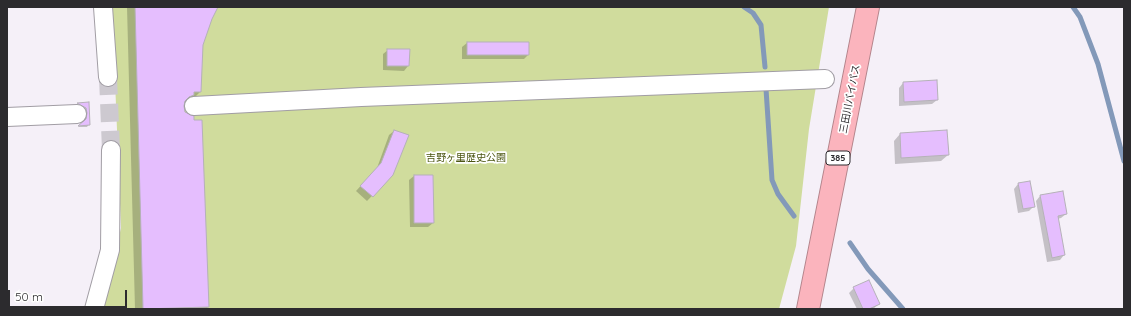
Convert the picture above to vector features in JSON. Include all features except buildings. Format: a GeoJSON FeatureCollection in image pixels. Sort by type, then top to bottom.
{"type":"FeatureCollection","features":[{"type":"Feature","properties":{"kind":"highway","name":"三田川バイパス"},"geometry":{"type":"LineString","coordinates":[[808,309],[868,7]]}},
{"type":"Feature","properties":{"kind":"street"},"geometry":{"type":"LineString","coordinates":[[103,7],[108,77]]}},
{"type":"Feature","properties":{"kind":"street"},"geometry":{"type":"LineString","coordinates":[[194,106],[361,97],[825,79]]}},
{"type":"Feature","properties":{"kind":"street"},"geometry":{"type":"LineString","coordinates":[[7,117],[77,114]]}},
{"type":"Feature","properties":{"kind":"street"},"geometry":{"type":"LineString","coordinates":[[94,309],[110,250],[111,150]]}},
{"type":"Feature","properties":{"kind":"green space","name":"吉野ヶ里歴史公園"},"geometry":{"type":"Polygon","coordinates":[[[112,7],[829,7],[809,129],[796,246],[779,309],[102,309],[121,228],[112,7]]]}},
{"type":"Feature","properties":{"kind":"waterway"},"geometry":{"type":"LineString","coordinates":[[744,7],[753,13],[761,25],[765,67]]}},
{"type":"Feature","properties":{"kind":"waterway"},"geometry":{"type":"LineString","coordinates":[[1073,7],[1080,17],[1098,64],[1124,161]]}},
{"type":"Feature","properties":{"kind":"waterway"},"geometry":{"type":"LineString","coordinates":[[766,89],[772,180],[778,194],[794,216]]}},
{"type":"Feature","properties":{"kind":"waterway"},"geometry":{"type":"LineString","coordinates":[[850,243],[868,269],[903,309]]}},
{"type":"Feature","properties":{"kind":"tunnel"},"geometry":{"type":"LineString","coordinates":[[108,77],[111,150]]}}]}
